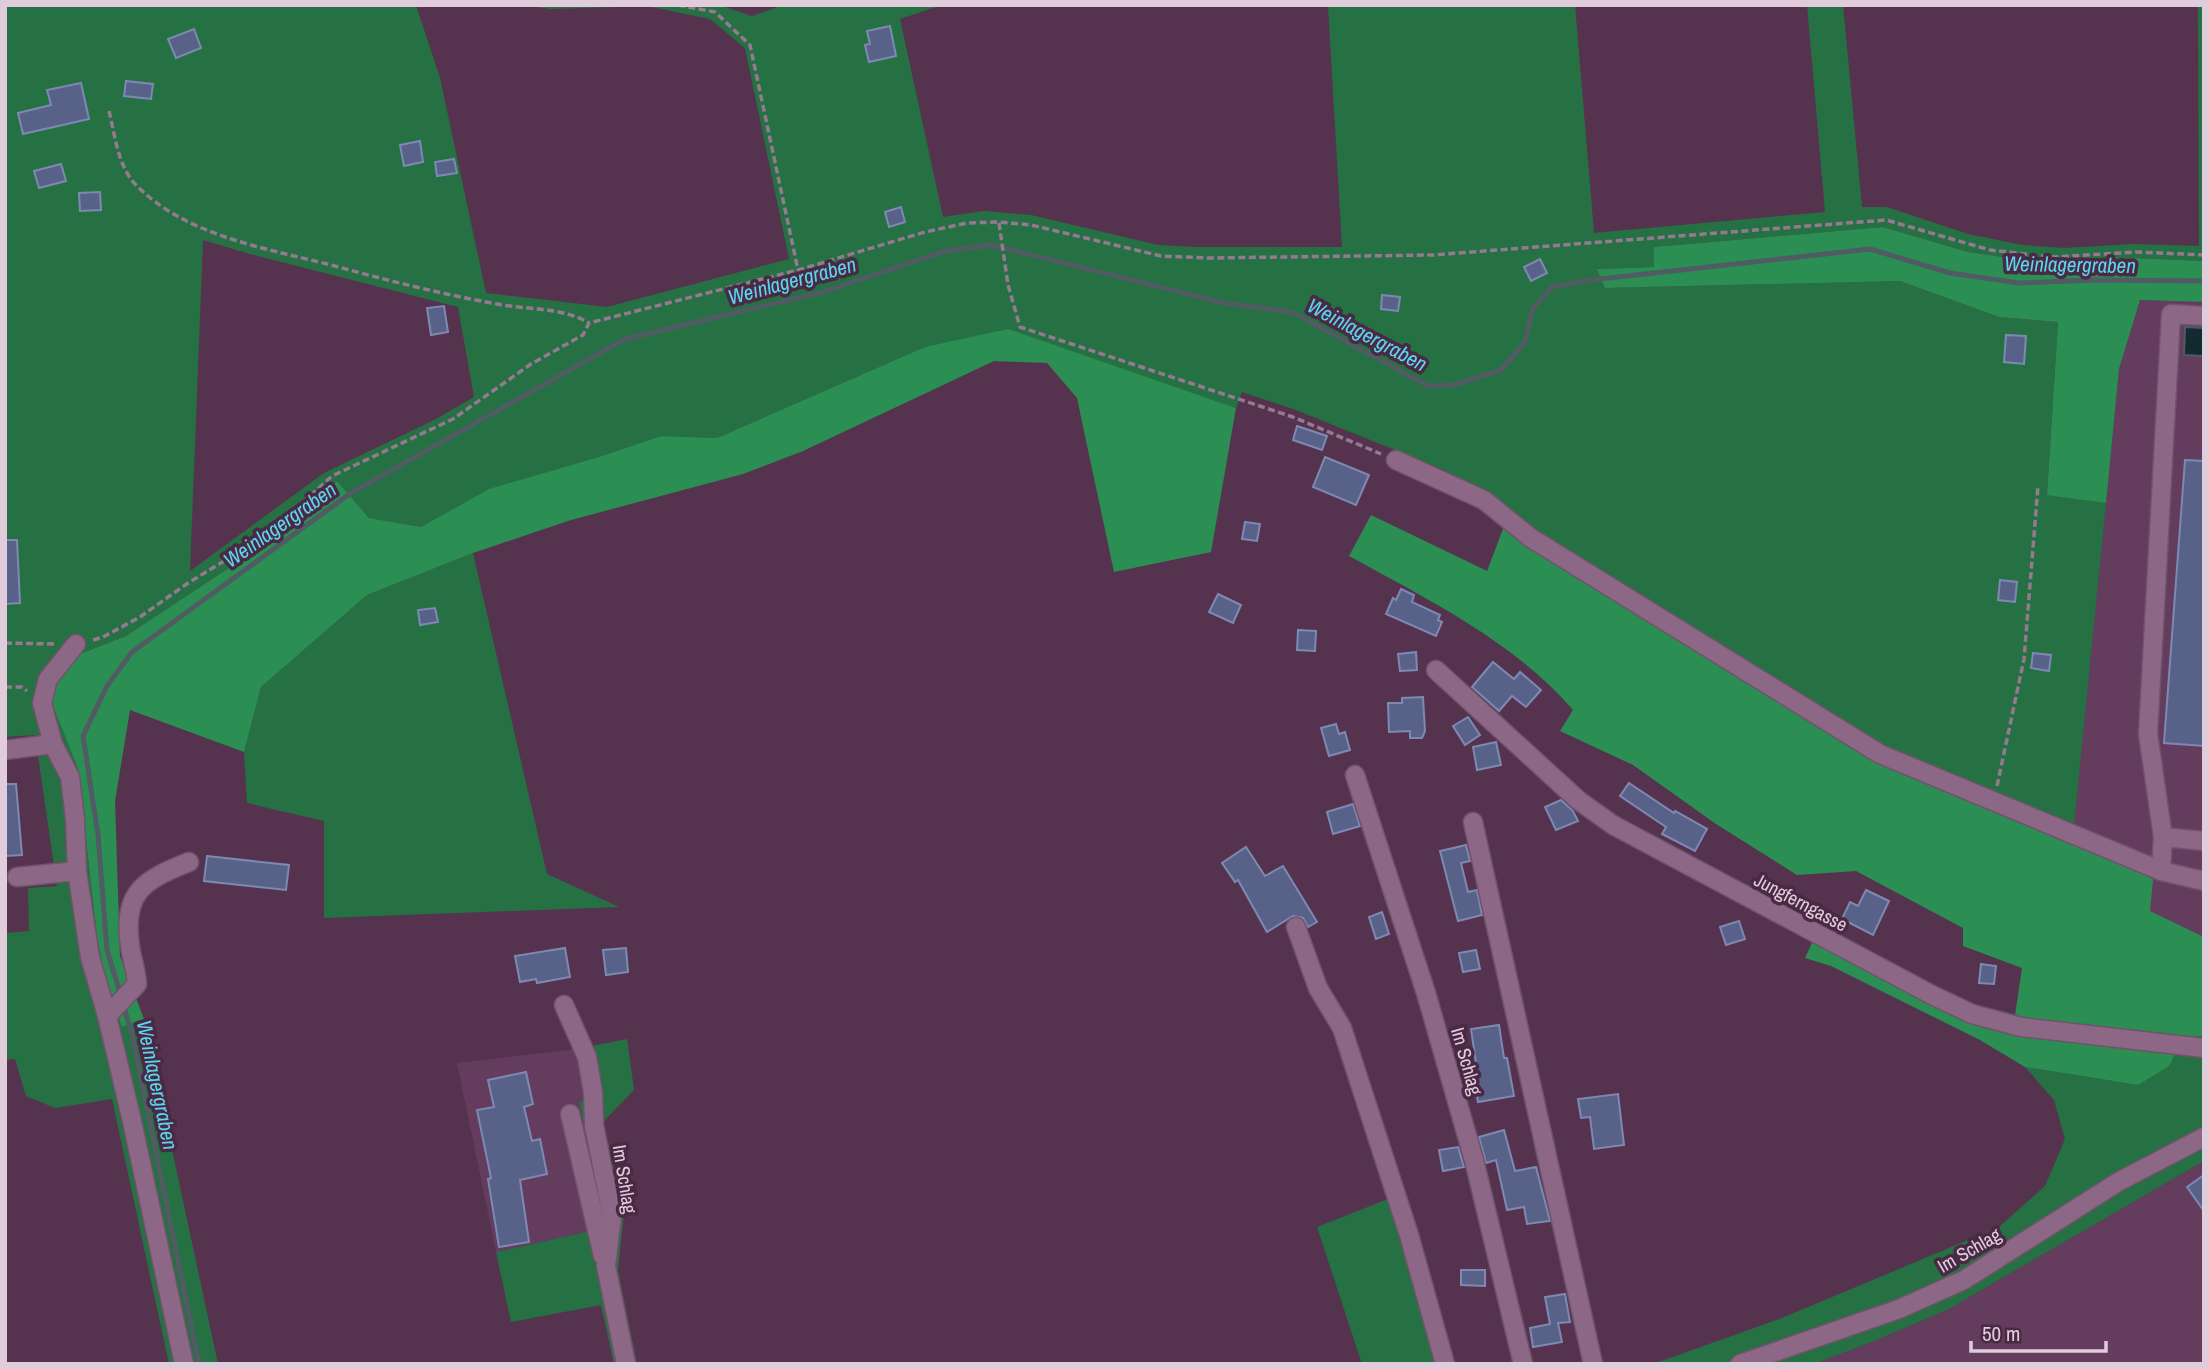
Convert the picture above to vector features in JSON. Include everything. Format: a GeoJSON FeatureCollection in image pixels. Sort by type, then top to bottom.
{"type":"FeatureCollection","features":[{"type":"Feature","properties":{"kind":"street"},"geometry":{"type":"LineString","coordinates":[[2161,871],[2164,837],[2148,734],[2171,314],[2204,316]]}},
{"type":"Feature","properties":{"kind":"street"},"geometry":{"type":"LineString","coordinates":[[1396,460],[1484,500],[1531,538],[1880,754],[2161,871],[2204,881]]}},
{"type":"Feature","properties":{"kind":"street"},"geometry":{"type":"LineString","coordinates":[[76,644],[48,680],[42,703],[53,744],[70,776],[77,871],[90,957],[117,1005],[184,1364]]}},
{"type":"Feature","properties":{"kind":"street","name":"Jungferngasse"},"geometry":{"type":"LineString","coordinates":[[1436,670],[1578,800],[1613,825],[1932,995],[1972,1014],[2021,1027],[2204,1048]]}},
{"type":"Feature","properties":{"kind":"street"},"geometry":{"type":"LineString","coordinates":[[5,750],[53,744]]}},
{"type":"Feature","properties":{"kind":"street","name":"Im Schlag"},"geometry":{"type":"LineString","coordinates":[[1354,775],[1426,993],[1467,1135],[1523,1364]]}},
{"type":"Feature","properties":{"kind":"street"},"geometry":{"type":"LineString","coordinates":[[1473,822],[1593,1364]]}},
{"type":"Feature","properties":{"kind":"street"},"geometry":{"type":"LineString","coordinates":[[2164,837],[2204,841]]}},
{"type":"Feature","properties":{"kind":"street"},"geometry":{"type":"LineString","coordinates":[[117,1005],[137,984],[128,922],[132,901],[146,883],[163,872],[189,862]]}},
{"type":"Feature","properties":{"kind":"street"},"geometry":{"type":"LineString","coordinates":[[17,877],[77,871]]}},
{"type":"Feature","properties":{"kind":"street"},"geometry":{"type":"LineString","coordinates":[[1296,927],[1318,988],[1342,1028],[1409,1235],[1446,1364]]}},
{"type":"Feature","properties":{"kind":"street","name":"Im Schlag"},"geometry":{"type":"LineString","coordinates":[[564,1005],[587,1056],[593,1092],[594,1125],[612,1216],[606,1266],[626,1364]]}},
{"type":"Feature","properties":{"kind":"street"},"geometry":{"type":"LineString","coordinates":[[570,1114],[606,1266]]}},
{"type":"Feature","properties":{"kind":"street","name":"Im Schlag"},"geometry":{"type":"LineString","coordinates":[[1740,1364],[1899,1309],[1965,1279],[2118,1182],[2204,1137]]}},
{"type":"Feature","properties":{"kind":"path"},"geometry":{"type":"LineString","coordinates":[[678,5],[715,12],[750,45],[798,270]]}},
{"type":"Feature","properties":{"kind":"path"},"geometry":{"type":"LineString","coordinates":[[109,111],[122,162],[135,184],[174,214],[225,238],[425,290],[500,305],[575,314],[589,323],[798,270],[925,232],[967,223],[1031,225],[1161,256],[1209,258],[1433,255],[1886,220],[1990,250],[2052,257],[2137,252],[2204,255]]}},
{"type":"Feature","properties":{"kind":"path"},"geometry":{"type":"LineString","coordinates":[[999,222],[1002,253],[1020,327],[1293,417],[1396,460]]}},
{"type":"Feature","properties":{"kind":"path"},"geometry":{"type":"LineString","coordinates":[[5,643],[76,644],[103,637],[140,617],[188,583],[267,535],[332,476],[453,419],[531,364],[583,335],[589,323]]}},
{"type":"Feature","properties":{"kind":"path"},"geometry":{"type":"LineString","coordinates":[[1993,802],[2024,659],[2038,486]]}},
{"type":"Feature","properties":{"kind":"shaded area"},"geometry":{"type":"Polygon","coordinates":[[[2140,300],[2204,302],[2204,937],[2149,911],[2074,826],[2119,369],[2140,300]]]}},
{"type":"Feature","properties":{"kind":"shaded area"},"geometry":{"type":"Polygon","coordinates":[[[2185,327],[2204,328],[2204,356],[2184,355],[2185,327]]]}},
{"type":"Feature","properties":{"kind":"shaded area"},"geometry":{"type":"Polygon","coordinates":[[[577,1049],[589,1098],[579,1102],[606,1228],[496,1252],[457,1063],[577,1049]]]}},
{"type":"Feature","properties":{"kind":"shaded area"},"geometry":{"type":"Polygon","coordinates":[[[2204,1161],[2204,1364],[1814,1364],[1947,1310],[2204,1161]]]}},
{"type":"Feature","properties":{"kind":"green space"},"geometry":{"type":"Polygon","coordinates":[[[5,5],[416,5],[440,78],[486,293],[607,307],[789,259],[745,48],[710,19],[647,6],[551,9],[522,5],[719,5],[752,16],[784,5],[942,5],[900,19],[943,217],[984,211],[1031,215],[1158,245],[1342,247],[1328,5],[1575,5],[1594,233],[1825,212],[1807,5],[1843,5],[1862,207],[1887,207],[1968,234],[2022,245],[2064,248],[2134,244],[2199,246],[2198,7],[2195,5],[2204,5],[2204,261],[2135,258],[2065,266],[1968,252],[1883,227],[1654,247],[1655,267],[1598,269],[1605,288],[1900,281],[1999,317],[2058,322],[2047,494],[2106,503],[2074,826],[1959,780],[1886,746],[1535,535],[1483,490],[1442,469],[1296,410],[1242,392],[1236,408],[1008,330],[925,347],[717,438],[661,436],[490,489],[421,527],[369,518],[337,481],[271,540],[126,636],[75,656],[50,697],[78,769],[97,937],[107,987],[122,1027],[144,1019],[218,1364],[169,1364],[112,1099],[55,1108],[26,1096],[15,1059],[5,1060],[5,933],[29,931],[28,888],[57,886],[35,735],[5,737],[5,5]],[[203,240],[190,571],[324,473],[436,419],[474,397],[458,307],[203,240]]]}},
{"type":"Feature","properties":{"kind":"green space"},"geometry":{"type":"Polygon","coordinates":[[[1883,227],[1968,252],[2065,266],[2135,258],[2204,261],[2204,302],[2140,300],[2119,369],[2106,503],[2047,495],[2058,322],[1999,317],[1900,281],[1605,288],[1597,269],[1654,267],[1654,247],[1883,227]]]}},
{"type":"Feature","properties":{"kind":"green space"},"geometry":{"type":"Polygon","coordinates":[[[1008,329],[1236,408],[1211,552],[1114,572],[1077,398],[1047,363],[994,361],[803,451],[743,474],[571,520],[473,553],[367,595],[261,687],[244,752],[130,710],[115,801],[120,956],[144,1019],[122,1027],[107,987],[97,937],[78,769],[50,698],[55,683],[75,656],[126,636],[271,540],[337,481],[369,518],[421,527],[489,489],[661,436],[717,438],[925,347],[1008,329]]]}},
{"type":"Feature","properties":{"kind":"green space"},"geometry":{"type":"Polygon","coordinates":[[[1509,513],[1565,552],[1886,746],[1959,780],[2155,859],[2150,911],[2204,937],[2204,1031],[2201,1036],[2182,1040],[2169,1066],[2138,1085],[2025,1067],[1980,1040],[1831,966],[1805,958],[1815,936],[2013,1029],[2022,968],[1963,946],[1963,928],[1856,871],[1797,875],[1716,824],[1633,765],[1560,731],[1573,710],[1525,663],[1468,624],[1349,556],[1371,515],[1487,571],[1509,513]]]}},
{"type":"Feature","properties":{"kind":"green space"},"geometry":{"type":"Polygon","coordinates":[[[473,553],[547,874],[619,907],[324,918],[324,821],[247,803],[244,752],[261,687],[367,595],[473,553]]]}},
{"type":"Feature","properties":{"kind":"green space"},"geometry":{"type":"Polygon","coordinates":[[[2204,1031],[2204,1161],[1947,1310],[1814,1364],[1653,1364],[1782,1318],[1999,1227],[2045,1186],[2065,1139],[2054,1100],[2025,1067],[2138,1085],[2182,1040],[2201,1036],[2204,1031]]]}},
{"type":"Feature","properties":{"kind":"green space"},"geometry":{"type":"Polygon","coordinates":[[[627,1039],[634,1090],[603,1122],[624,1213],[618,1271],[637,1364],[614,1364],[601,1305],[511,1322],[496,1252],[605,1228],[579,1102],[588,1098],[577,1049],[627,1039]]]}},
{"type":"Feature","properties":{"kind":"green space"},"geometry":{"type":"Polygon","coordinates":[[[1388,1199],[1437,1364],[1362,1364],[1317,1227],[1388,1199]]]}},
{"type":"Feature","properties":{"kind":"building"},"geometry":{"type":"Polygon","coordinates":[[[890,26],[896,56],[869,62],[865,45],[870,44],[867,31],[890,26]]]}},
{"type":"Feature","properties":{"kind":"building"},"geometry":{"type":"Polygon","coordinates":[[[194,29],[201,48],[176,58],[168,39],[194,29]]]}},
{"type":"Feature","properties":{"kind":"building"},"geometry":{"type":"Polygon","coordinates":[[[126,81],[153,84],[151,99],[124,96],[126,81]]]}},
{"type":"Feature","properties":{"kind":"building"},"geometry":{"type":"Polygon","coordinates":[[[81,83],[89,119],[23,134],[18,113],[51,105],[47,90],[81,83]]]}},
{"type":"Feature","properties":{"kind":"building"},"geometry":{"type":"Polygon","coordinates":[[[420,141],[423,162],[404,166],[400,145],[420,141]]]}},
{"type":"Feature","properties":{"kind":"building"},"geometry":{"type":"Polygon","coordinates":[[[454,159],[457,173],[437,176],[435,162],[454,159]]]}},
{"type":"Feature","properties":{"kind":"building"},"geometry":{"type":"Polygon","coordinates":[[[61,164],[66,181],[39,188],[34,171],[61,164]]]}},
{"type":"Feature","properties":{"kind":"building"},"geometry":{"type":"Polygon","coordinates":[[[100,192],[101,210],[80,211],[79,193],[100,192]]]}},
{"type":"Feature","properties":{"kind":"building"},"geometry":{"type":"Polygon","coordinates":[[[901,207],[905,222],[889,227],[885,212],[901,207]]]}},
{"type":"Feature","properties":{"kind":"building"},"geometry":{"type":"Polygon","coordinates":[[[1540,259],[1547,273],[1531,281],[1524,267],[1540,259]]]}},
{"type":"Feature","properties":{"kind":"building"},"geometry":{"type":"Polygon","coordinates":[[[1382,295],[1400,297],[1398,311],[1381,309],[1382,295]]]}},
{"type":"Feature","properties":{"kind":"building"},"geometry":{"type":"Polygon","coordinates":[[[444,306],[448,332],[431,335],[427,308],[444,306]]]}},
{"type":"Feature","properties":{"kind":"building"},"geometry":{"type":"Polygon","coordinates":[[[2006,335],[2026,336],[2024,364],[2004,362],[2006,335]]]}},
{"type":"Feature","properties":{"kind":"building"},"geometry":{"type":"Polygon","coordinates":[[[1297,426],[1327,436],[1322,450],[1293,440],[1297,426]]]}},
{"type":"Feature","properties":{"kind":"building"},"geometry":{"type":"Polygon","coordinates":[[[1325,457],[1369,475],[1356,505],[1313,487],[1325,457]]]}},
{"type":"Feature","properties":{"kind":"building"},"geometry":{"type":"Polygon","coordinates":[[[2185,460],[2204,461],[2204,746],[2164,743],[2185,460]]]}},
{"type":"Feature","properties":{"kind":"building"},"geometry":{"type":"Polygon","coordinates":[[[1245,522],[1260,524],[1257,541],[1242,539],[1245,522]]]}},
{"type":"Feature","properties":{"kind":"building"},"geometry":{"type":"Polygon","coordinates":[[[5,540],[17,540],[20,603],[5,604],[5,540]]]}},
{"type":"Feature","properties":{"kind":"building"},"geometry":{"type":"Polygon","coordinates":[[[2000,580],[2017,582],[2015,602],[1998,600],[2000,580]]]}},
{"type":"Feature","properties":{"kind":"building"},"geometry":{"type":"Polygon","coordinates":[[[1401,589],[1414,595],[1412,602],[1440,615],[1438,620],[1442,622],[1436,636],[1386,614],[1393,598],[1396,600],[1401,589]]]}},
{"type":"Feature","properties":{"kind":"building"},"geometry":{"type":"Polygon","coordinates":[[[1218,594],[1241,605],[1233,623],[1209,612],[1218,594]]]}},
{"type":"Feature","properties":{"kind":"building"},"geometry":{"type":"Polygon","coordinates":[[[435,608],[438,622],[420,625],[418,610],[435,608]]]}},
{"type":"Feature","properties":{"kind":"building"},"geometry":{"type":"Polygon","coordinates":[[[1298,630],[1316,631],[1315,651],[1297,650],[1298,630]]]}},
{"type":"Feature","properties":{"kind":"building"},"geometry":{"type":"Polygon","coordinates":[[[1416,652],[1417,670],[1400,671],[1398,654],[1416,652]]]}},
{"type":"Feature","properties":{"kind":"building"},"geometry":{"type":"Polygon","coordinates":[[[2033,653],[2051,655],[2049,671],[2031,668],[2033,653]]]}},
{"type":"Feature","properties":{"kind":"building"},"geometry":{"type":"Polygon","coordinates":[[[1493,662],[1514,679],[1520,672],[1541,690],[1526,707],[1512,696],[1499,711],[1472,687],[1493,662]]]}},
{"type":"Feature","properties":{"kind":"building"},"geometry":{"type":"Polygon","coordinates":[[[1423,697],[1425,731],[1422,738],[1410,738],[1410,731],[1389,732],[1388,703],[1402,703],[1402,698],[1423,697]]]}},
{"type":"Feature","properties":{"kind":"building"},"geometry":{"type":"Polygon","coordinates":[[[1468,717],[1480,735],[1465,745],[1453,726],[1468,717]]]}},
{"type":"Feature","properties":{"kind":"building"},"geometry":{"type":"Polygon","coordinates":[[[1336,724],[1339,734],[1345,732],[1350,750],[1329,756],[1321,728],[1336,724]]]}},
{"type":"Feature","properties":{"kind":"building"},"geometry":{"type":"Polygon","coordinates":[[[1496,742],[1501,765],[1477,770],[1473,747],[1496,742]]]}},
{"type":"Feature","properties":{"kind":"building"},"geometry":{"type":"Polygon","coordinates":[[[1629,783],[1674,813],[1675,811],[1707,829],[1695,851],[1662,834],[1666,827],[1620,796],[1629,783]]]}},
{"type":"Feature","properties":{"kind":"building"},"geometry":{"type":"Polygon","coordinates":[[[5,784],[16,784],[22,855],[5,856],[5,784]]]}},
{"type":"Feature","properties":{"kind":"building"},"geometry":{"type":"Polygon","coordinates":[[[1561,800],[1573,811],[1578,821],[1556,830],[1545,807],[1561,800]]]}},
{"type":"Feature","properties":{"kind":"building"},"geometry":{"type":"Polygon","coordinates":[[[1353,804],[1360,826],[1333,834],[1327,812],[1353,804]]]}},
{"type":"Feature","properties":{"kind":"building"},"geometry":{"type":"Polygon","coordinates":[[[1466,845],[1470,861],[1461,863],[1468,892],[1477,890],[1482,915],[1458,921],[1440,851],[1466,845]]]}},
{"type":"Feature","properties":{"kind":"building"},"geometry":{"type":"Polygon","coordinates":[[[1246,847],[1265,876],[1283,866],[1317,922],[1308,927],[1303,918],[1293,916],[1267,932],[1238,880],[1235,882],[1222,863],[1246,847]]]}},
{"type":"Feature","properties":{"kind":"building"},"geometry":{"type":"Polygon","coordinates":[[[207,856],[289,865],[286,890],[204,881],[207,856]]]}},
{"type":"Feature","properties":{"kind":"building"},"geometry":{"type":"Polygon","coordinates":[[[1866,890],[1889,901],[1873,935],[1842,919],[1850,902],[1858,906],[1866,890]]]}},
{"type":"Feature","properties":{"kind":"building"},"geometry":{"type":"Polygon","coordinates":[[[1382,912],[1389,934],[1376,939],[1369,917],[1382,912]]]}},
{"type":"Feature","properties":{"kind":"building"},"geometry":{"type":"Polygon","coordinates":[[[1739,921],[1745,939],[1726,945],[1720,927],[1739,921]]]}},
{"type":"Feature","properties":{"kind":"building"},"geometry":{"type":"Polygon","coordinates":[[[565,948],[570,977],[537,983],[536,979],[520,982],[515,956],[565,948]]]}},
{"type":"Feature","properties":{"kind":"building"},"geometry":{"type":"Polygon","coordinates":[[[626,948],[628,972],[606,975],[603,950],[626,948]]]}},
{"type":"Feature","properties":{"kind":"building"},"geometry":{"type":"Polygon","coordinates":[[[1476,950],[1480,969],[1463,972],[1459,953],[1476,950]]]}},
{"type":"Feature","properties":{"kind":"building"},"geometry":{"type":"Polygon","coordinates":[[[1981,964],[1996,966],[1994,984],[1979,983],[1981,964]]]}},
{"type":"Feature","properties":{"kind":"building"},"geometry":{"type":"Polygon","coordinates":[[[1499,1025],[1514,1096],[1478,1102],[1471,1064],[1476,1063],[1471,1029],[1499,1025]]]}},
{"type":"Feature","properties":{"kind":"building"},"geometry":{"type":"Polygon","coordinates":[[[526,1072],[533,1104],[524,1107],[532,1141],[540,1139],[547,1174],[520,1180],[529,1242],[499,1247],[488,1179],[491,1178],[477,1110],[494,1107],[488,1080],[526,1072]]]}},
{"type":"Feature","properties":{"kind":"building"},"geometry":{"type":"Polygon","coordinates":[[[1618,1094],[1624,1145],[1594,1149],[1590,1117],[1581,1118],[1578,1099],[1618,1094]]]}},
{"type":"Feature","properties":{"kind":"building"},"geometry":{"type":"Polygon","coordinates":[[[1504,1130],[1515,1171],[1536,1167],[1550,1221],[1527,1224],[1524,1207],[1507,1210],[1496,1160],[1486,1163],[1479,1137],[1504,1130]]]}},
{"type":"Feature","properties":{"kind":"building"},"geometry":{"type":"Polygon","coordinates":[[[1458,1147],[1464,1167],[1443,1171],[1439,1150],[1458,1147]]]}},
{"type":"Feature","properties":{"kind":"building"},"geometry":{"type":"Polygon","coordinates":[[[2204,1175],[2204,1211],[2187,1187],[2204,1175]]]}},
{"type":"Feature","properties":{"kind":"building"},"geometry":{"type":"Polygon","coordinates":[[[1461,1270],[1485,1270],[1485,1286],[1461,1285],[1461,1270]]]}},
{"type":"Feature","properties":{"kind":"building"},"geometry":{"type":"Polygon","coordinates":[[[1565,1294],[1570,1322],[1558,1323],[1562,1342],[1533,1347],[1530,1328],[1550,1324],[1545,1297],[1565,1294]]]}},
{"type":"Feature","properties":{"kind":"waterway","name":"Weinlagergraben"},"geometry":{"type":"LineString","coordinates":[[121,996],[107,950],[98,835],[83,736],[107,686],[132,652],[351,493],[625,339],[823,292],[945,251],[991,245],[1224,303],[1292,312],[1428,386],[1454,385],[1501,370],[1525,342],[1533,308],[1552,287],[1591,280],[1870,249],[1950,273],[2019,283],[2095,280],[2204,281]]}},
{"type":"Feature","properties":{"kind":"waterway","name":"Weinlagergraben"},"geometry":{"type":"LineString","coordinates":[[123,1005],[131,1030],[199,1364]]}}]}
